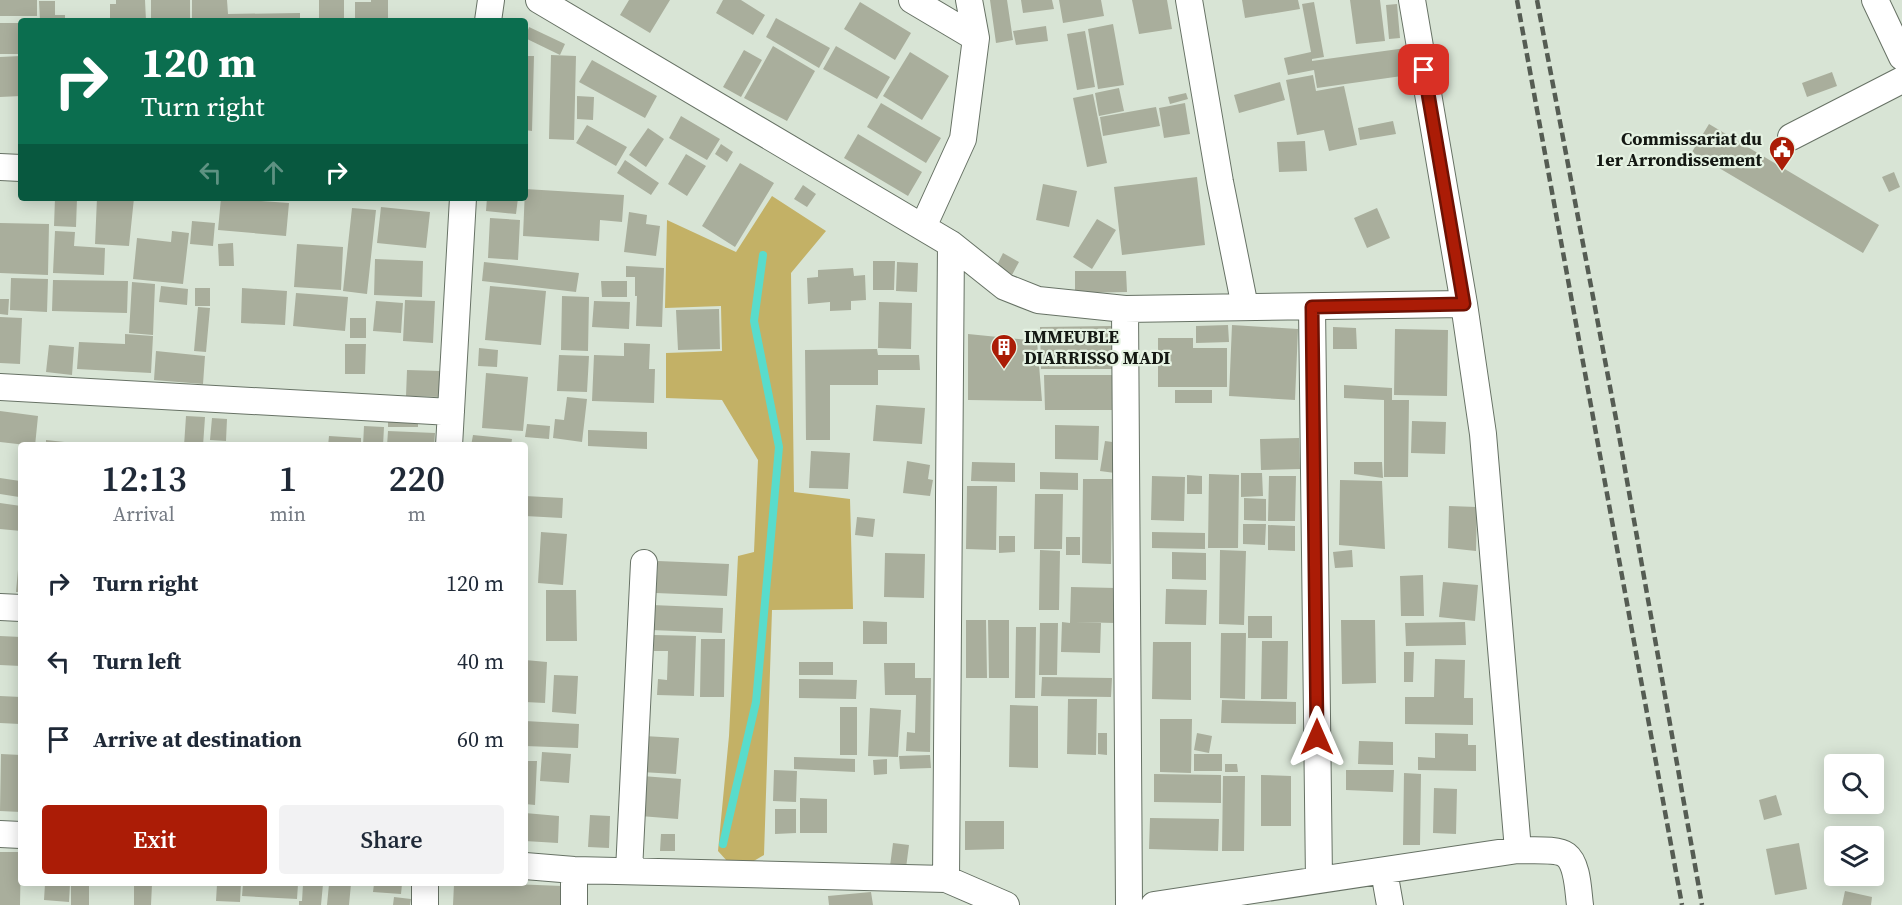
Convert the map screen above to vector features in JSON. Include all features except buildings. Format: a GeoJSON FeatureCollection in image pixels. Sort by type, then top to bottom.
{"type":"FeatureCollection","features":[{"type":"Feature","properties":{"kind":"street"},"geometry":{"type":"LineString","coordinates":[[488,18],[490,0]]}},
{"type":"Feature","properties":{"kind":"street"},"geometry":{"type":"LineString","coordinates":[[539,0],[951,244],[1005,287],[1038,300],[1125,309],[1464,304]]}},
{"type":"Feature","properties":{"kind":"street"},"geometry":{"type":"LineString","coordinates":[[912,0],[976,38]]}},
{"type":"Feature","properties":{"kind":"street"},"geometry":{"type":"LineString","coordinates":[[922,227],[963,139],[976,38],[969,0]]}},
{"type":"Feature","properties":{"kind":"street"},"geometry":{"type":"LineString","coordinates":[[1189,0],[1220,183],[1245,307]]}},
{"type":"Feature","properties":{"kind":"street"},"geometry":{"type":"LineString","coordinates":[[1412,0],[1464,304],[1483,434],[1518,850]]}},
{"type":"Feature","properties":{"kind":"street"},"geometry":{"type":"LineString","coordinates":[[1875,0],[1902,57]]}},
{"type":"Feature","properties":{"kind":"street"},"geometry":{"type":"LineString","coordinates":[[1791,137],[1902,80]]}},
{"type":"Feature","properties":{"kind":"street"},"geometry":{"type":"LineString","coordinates":[[0,167],[18,168]]}},
{"type":"Feature","properties":{"kind":"street"},"geometry":{"type":"LineString","coordinates":[[449,442],[463,201]]}},
{"type":"Feature","properties":{"kind":"street"},"geometry":{"type":"LineString","coordinates":[[946,879],[951,244]]}},
{"type":"Feature","properties":{"kind":"street"},"geometry":{"type":"LineString","coordinates":[[1312,307],[1319,880]]}},
{"type":"Feature","properties":{"kind":"street"},"geometry":{"type":"LineString","coordinates":[[1125,309],[1129,905]]}},
{"type":"Feature","properties":{"kind":"street"},"geometry":{"type":"LineString","coordinates":[[0,387],[451,412]]}},
{"type":"Feature","properties":{"kind":"street"},"geometry":{"type":"LineString","coordinates":[[629,871],[644,563]]}},
{"type":"Feature","properties":{"kind":"street"},"geometry":{"type":"LineString","coordinates":[[0,607],[18,608]]}},
{"type":"Feature","properties":{"kind":"street"},"geometry":{"type":"LineString","coordinates":[[0,834],[18,835]]}},
{"type":"Feature","properties":{"kind":"street"},"geometry":{"type":"LineString","coordinates":[[1154,905],[1201,902],[1319,880],[1518,850],[1555,851],[1566,855],[1573,866],[1580,905]]}},
{"type":"Feature","properties":{"kind":"street"},"geometry":{"type":"LineString","coordinates":[[528,866],[574,870],[946,879],[1006,905]]}},
{"type":"Feature","properties":{"kind":"street"},"geometry":{"type":"LineString","coordinates":[[574,870],[574,905]]}},
{"type":"Feature","properties":{"kind":"street"},"geometry":{"type":"LineString","coordinates":[[1384,871],[1390,905]]}},
{"type":"Feature","properties":{"kind":"street"},"geometry":{"type":"LineString","coordinates":[[424,905],[425,886]]}},
{"type":"Feature","properties":{"kind":"shaded area"},"geometry":{"type":"Polygon","coordinates":[[[772,196],[826,231],[791,273],[794,492],[850,499],[853,609],[772,610],[764,855],[752,862],[727,861],[718,851],[729,736],[738,556],[754,552],[758,460],[722,400],[666,398],[666,353],[722,351],[721,306],[665,308],[667,220],[736,252],[772,196]]]}},
{"type":"Feature","properties":{"kind":"waterway"},"geometry":{"type":"LineString","coordinates":[[723,844],[756,702],[779,447],[754,321],[763,255]]}},
{"type":"Feature","properties":{"kind":"railway"},"geometry":{"type":"LineString","coordinates":[[1517,0],[1682,905]]}},
{"type":"Feature","properties":{"kind":"railway"},"geometry":{"type":"LineString","coordinates":[[1537,0],[1617,424],[1702,905]]}},
{"type":"Feature","properties":{"kind":"place","name":"Commissariat du 1er Arrondissement"},"geometry":{"type":"Point","coordinates":[1782,172]}},
{"type":"Feature","properties":{"kind":"place","name":"IMMEUBLE DIARRISSO MADI"},"geometry":{"type":"Point","coordinates":[1004,370]}},
{"type":"Feature","properties":{"kind":"route"},"geometry":{"type":"LineString","coordinates":[[1317,737],[1312,307],[1464,304],[1424,70]]}}]}
